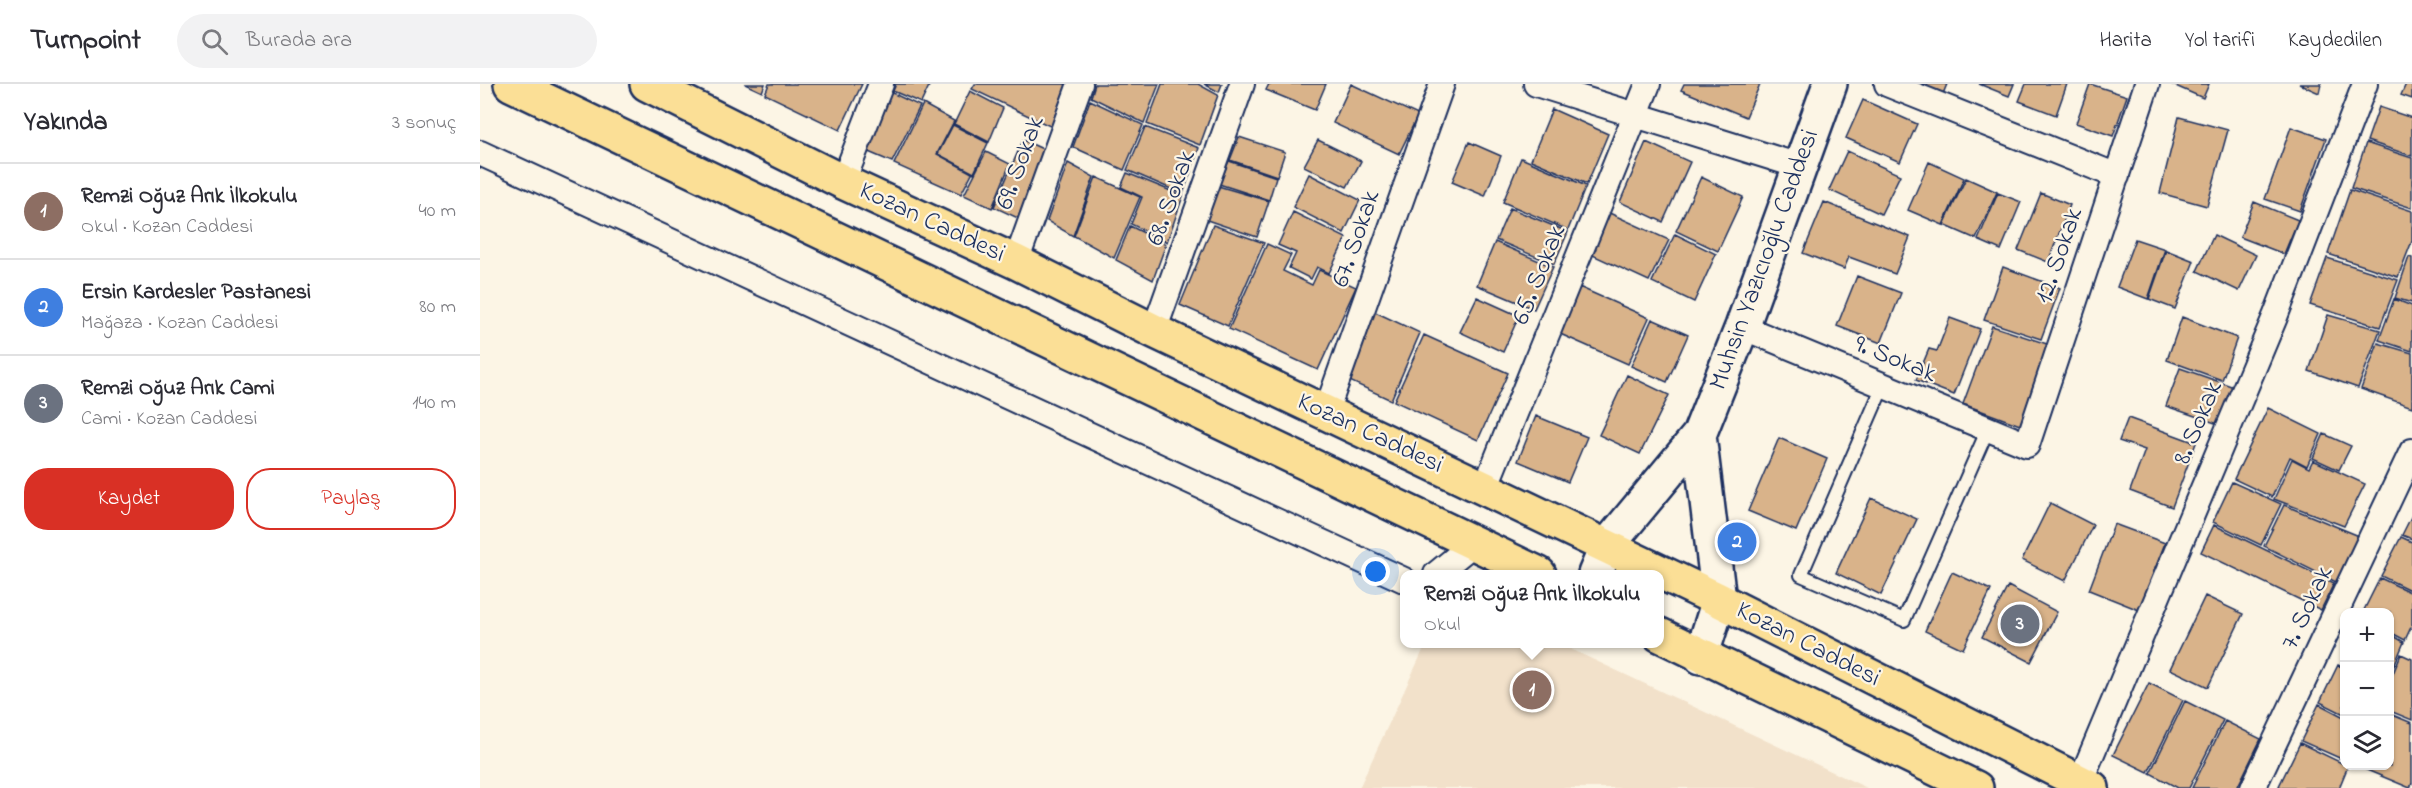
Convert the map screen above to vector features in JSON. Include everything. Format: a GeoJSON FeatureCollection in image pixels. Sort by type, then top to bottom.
{"type":"FeatureCollection","features":[{"type":"Feature","properties":{"kind":"highway","name":"Kozan Caddesi"},"geometry":{"type":"LineString","coordinates":[[511,84],[1531,570]]}},
{"type":"Feature","properties":{"kind":"highway","name":"Kozan Caddesi"},"geometry":{"type":"LineString","coordinates":[[666,88],[843,182],[1016,262],[1154,331],[1485,488],[1601,560],[1630,570]]}},
{"type":"Feature","properties":{"kind":"highway","name":"Kozan Caddesi"},"geometry":{"type":"LineString","coordinates":[[1664,581],[1719,600],[2086,785]]}},
{"type":"Feature","properties":{"kind":"highway"},"geometry":{"type":"LineString","coordinates":[[1664,638],[1976,788]]}},
{"type":"Feature","properties":{"kind":"main road","name":"Muhsin Yazıcıoğlu Caddesi"},"geometry":{"type":"LineString","coordinates":[[1699,435],[1742,327],[1830,84]]}},
{"type":"Feature","properties":{"kind":"main road"},"geometry":{"type":"LineString","coordinates":[[1601,560],[1699,435]]}},
{"type":"Feature","properties":{"kind":"main road"},"geometry":{"type":"LineString","coordinates":[[1699,435],[1719,600],[1701,657]]}},
{"type":"Feature","properties":{"kind":"street"},"geometry":{"type":"LineString","coordinates":[[843,182],[881,84]]}},
{"type":"Feature","properties":{"kind":"street","name":"69. Sokak"},"geometry":{"type":"LineString","coordinates":[[1016,262],[1080,84]]}},
{"type":"Feature","properties":{"kind":"street","name":"68. Sokak"},"geometry":{"type":"LineString","coordinates":[[1154,331],[1242,84]]}},
{"type":"Feature","properties":{"kind":"street","name":"67. Sokak"},"geometry":{"type":"LineString","coordinates":[[1326,412],[1442,84]]}},
{"type":"Feature","properties":{"kind":"street"},"geometry":{"type":"LineString","coordinates":[[1536,84],[1799,166]]}},
{"type":"Feature","properties":{"kind":"street","name":"65. Sokak"},"geometry":{"type":"LineString","coordinates":[[1485,488],[1648,84]]}},
{"type":"Feature","properties":{"kind":"street"},"geometry":{"type":"LineString","coordinates":[[1887,84],[2117,176]]}},
{"type":"Feature","properties":{"kind":"street","name":"12. Sokak"},"geometry":{"type":"LineString","coordinates":[[2027,445],[2147,84]]}},
{"type":"Feature","properties":{"kind":"street","name":"8. Sokak"},"geometry":{"type":"LineString","coordinates":[[2086,785],[2275,317],[2365,84]]}},
{"type":"Feature","properties":{"kind":"street"},"geometry":{"type":"LineString","coordinates":[[480,153],[1400,578]]}},
{"type":"Feature","properties":{"kind":"street","name":"9. Sokak"},"geometry":{"type":"LineString","coordinates":[[1742,327],[2027,445]]}},
{"type":"Feature","properties":{"kind":"street","name":"7. Sokak"},"geometry":{"type":"LineString","coordinates":[[2253,788],[2412,451]]}},
{"type":"Feature","properties":{"kind":"street"},"geometry":{"type":"LineString","coordinates":[[1441,570],[1474,543]]}},
{"type":"Feature","properties":{"kind":"lane"},"geometry":{"type":"LineString","coordinates":[[1883,386],[1801,574],[1904,620],[1988,429]]}},
{"type":"Feature","properties":{"kind":"shaded area"},"geometry":{"type":"Polygon","coordinates":[[[1424,648],[1569,648],[1867,788],[1359,788],[1424,648]]]}},
{"type":"Feature","properties":{"kind":"building"},"geometry":{"type":"Polygon","coordinates":[[[745,84],[765,84],[762,92],[745,84]]]}},
{"type":"Feature","properties":{"kind":"building"},"geometry":{"type":"Polygon","coordinates":[[[769,84],[862,84],[840,130],[765,94],[769,84]]]}},
{"type":"Feature","properties":{"kind":"building"},"geometry":{"type":"Polygon","coordinates":[[[896,84],[930,84],[921,103],[893,91],[896,84]]]}},
{"type":"Feature","properties":{"kind":"building"},"geometry":{"type":"Polygon","coordinates":[[[975,84],[1068,85],[1052,127],[972,89],[975,84]]]}},
{"type":"Feature","properties":{"kind":"building"},"geometry":{"type":"Polygon","coordinates":[[[1095,84],[1159,84],[1144,123],[1091,97],[1095,84]]]}},
{"type":"Feature","properties":{"kind":"building"},"geometry":{"type":"Polygon","coordinates":[[[1162,84],[1198,84],[1218,95],[1200,145],[1147,124],[1162,84]]]}},
{"type":"Feature","properties":{"kind":"building"},"geometry":{"type":"Polygon","coordinates":[[[1204,84],[1222,84],[1219,92],[1204,84]]]}},
{"type":"Feature","properties":{"kind":"building"},"geometry":{"type":"Polygon","coordinates":[[[1269,84],[1326,84],[1315,110],[1266,90],[1269,84]]]}},
{"type":"Feature","properties":{"kind":"building"},"geometry":{"type":"Polygon","coordinates":[[[1351,84],[1418,115],[1399,154],[1333,123],[1351,84]]]}},
{"type":"Feature","properties":{"kind":"building"},"geometry":{"type":"Polygon","coordinates":[[[1684,84],[1760,84],[1746,117],[1681,90],[1684,84]]]}},
{"type":"Feature","properties":{"kind":"building"},"geometry":{"type":"Polygon","coordinates":[[[1918,84],[1947,84],[1943,94],[1918,84]]]}},
{"type":"Feature","properties":{"kind":"building"},"geometry":{"type":"Polygon","coordinates":[[[1979,84],[2014,84],[2009,96],[1979,84]]]}},
{"type":"Feature","properties":{"kind":"building"},"geometry":{"type":"Polygon","coordinates":[[[2026,84],[2067,84],[2056,115],[2019,101],[2026,84]]]}},
{"type":"Feature","properties":{"kind":"building"},"geometry":{"type":"Polygon","coordinates":[[[2090,84],[2127,96],[2113,136],[2076,123],[2090,84]]]}},
{"type":"Feature","properties":{"kind":"building"},"geometry":{"type":"Polygon","coordinates":[[[2171,84],[2209,84],[2203,98],[2171,84]]]}},
{"type":"Feature","properties":{"kind":"building"},"geometry":{"type":"Polygon","coordinates":[[[2299,84],[2321,84],[2319,93],[2299,84]]]}},
{"type":"Feature","properties":{"kind":"building"},"geometry":{"type":"Polygon","coordinates":[[[2406,84],[2412,84],[2412,99],[2401,95],[2406,84]]]}},
{"type":"Feature","properties":{"kind":"building"},"geometry":{"type":"Polygon","coordinates":[[[881,91],[892,93],[920,106],[892,162],[859,148],[881,91]]]}},
{"type":"Feature","properties":{"kind":"building"},"geometry":{"type":"Polygon","coordinates":[[[970,91],[1003,108],[989,142],[954,124],[970,91]]]}},
{"type":"Feature","properties":{"kind":"building"},"geometry":{"type":"Polygon","coordinates":[[[1090,100],[1143,125],[1124,170],[1073,147],[1090,100]]]}},
{"type":"Feature","properties":{"kind":"building"},"geometry":{"type":"Polygon","coordinates":[[[1863,100],[1917,124],[1900,162],[1846,138],[1863,100]]]}},
{"type":"Feature","properties":{"kind":"building"},"geometry":{"type":"Polygon","coordinates":[[[923,104],[954,121],[937,154],[972,173],[961,194],[894,164],[923,104]]]}},
{"type":"Feature","properties":{"kind":"building"},"geometry":{"type":"Polygon","coordinates":[[[2379,107],[2412,118],[2412,156],[2367,141],[2379,107]]]}},
{"type":"Feature","properties":{"kind":"building"},"geometry":{"type":"Polygon","coordinates":[[[1552,109],[1608,134],[1587,184],[1531,160],[1552,109]]]}},
{"type":"Feature","properties":{"kind":"building"},"geometry":{"type":"Polygon","coordinates":[[[2179,117],[2228,130],[2207,206],[2160,193],[2179,117]]]}},
{"type":"Feature","properties":{"kind":"building"},"geometry":{"type":"Polygon","coordinates":[[[953,125],[988,143],[974,173],[938,154],[953,125]]]}},
{"type":"Feature","properties":{"kind":"building"},"geometry":{"type":"Polygon","coordinates":[[[1145,127],[1199,148],[1183,194],[1127,170],[1145,127]]]}},
{"type":"Feature","properties":{"kind":"building"},"geometry":{"type":"Polygon","coordinates":[[[2291,127],[2326,139],[2300,211],[2265,199],[2291,127]]]}},
{"type":"Feature","properties":{"kind":"building"},"geometry":{"type":"Polygon","coordinates":[[[1239,137],[1285,152],[1277,176],[1230,160],[1239,137]]]}},
{"type":"Feature","properties":{"kind":"building"},"geometry":{"type":"Polygon","coordinates":[[[1023,140],[1047,151],[1020,219],[994,207],[1023,140]]]}},
{"type":"Feature","properties":{"kind":"building"},"geometry":{"type":"Polygon","coordinates":[[[1318,140],[1361,161],[1347,187],[1304,166],[1318,140]]]}},
{"type":"Feature","properties":{"kind":"building"},"geometry":{"type":"Polygon","coordinates":[[[1469,142],[1501,156],[1485,196],[1452,182],[1469,142]]]}},
{"type":"Feature","properties":{"kind":"building"},"geometry":{"type":"Polygon","coordinates":[[[1646,142],[1690,162],[1663,222],[1620,202],[1646,142]]]}},
{"type":"Feature","properties":{"kind":"building"},"geometry":{"type":"Polygon","coordinates":[[[2366,143],[2412,158],[2412,208],[2351,188],[2366,143]]]}},
{"type":"Feature","properties":{"kind":"building"},"geometry":{"type":"Polygon","coordinates":[[[1847,151],[1900,175],[1881,214],[1829,190],[1847,151]]]}},
{"type":"Feature","properties":{"kind":"building"},"geometry":{"type":"Polygon","coordinates":[[[986,152],[1010,164],[992,208],[964,195],[986,152]]]}},
{"type":"Feature","properties":{"kind":"building"},"geometry":{"type":"Polygon","coordinates":[[[1521,158],[1586,186],[1568,230],[1503,202],[1521,158]]]}},
{"type":"Feature","properties":{"kind":"building"},"geometry":{"type":"Polygon","coordinates":[[[1229,161],[1276,177],[1269,200],[1219,184],[1229,161]]]}},
{"type":"Feature","properties":{"kind":"building"},"geometry":{"type":"Polygon","coordinates":[[[1929,162],[1964,178],[1943,225],[1908,210],[1929,162]]]}},
{"type":"Feature","properties":{"kind":"building"},"geometry":{"type":"Polygon","coordinates":[[[1068,163],[1094,177],[1073,236],[1047,221],[1068,163]]]}},
{"type":"Feature","properties":{"kind":"building"},"geometry":{"type":"Polygon","coordinates":[[[1127,173],[1183,196],[1167,242],[1131,224],[1142,197],[1121,187],[1127,173]]]}},
{"type":"Feature","properties":{"kind":"building"},"geometry":{"type":"Polygon","coordinates":[[[1309,174],[1360,200],[1344,233],[1293,207],[1309,174]]]}},
{"type":"Feature","properties":{"kind":"building"},"geometry":{"type":"Polygon","coordinates":[[[1096,177],[1140,197],[1114,258],[1074,236],[1096,177]]]}},
{"type":"Feature","properties":{"kind":"building"},"geometry":{"type":"Polygon","coordinates":[[[1701,177],[1743,197],[1718,251],[1676,231],[1701,177]]]}},
{"type":"Feature","properties":{"kind":"building"},"geometry":{"type":"Polygon","coordinates":[[[1966,178],[1997,192],[1976,239],[1944,225],[1966,178]]]}},
{"type":"Feature","properties":{"kind":"building"},"geometry":{"type":"Polygon","coordinates":[[[1218,186],[1269,201],[1257,237],[1204,219],[1218,186]]]}},
{"type":"Feature","properties":{"kind":"building"},"geometry":{"type":"Polygon","coordinates":[[[2350,190],[2412,211],[2412,241],[2398,277],[2328,254],[2350,190]]]}},
{"type":"Feature","properties":{"kind":"building"},"geometry":{"type":"Polygon","coordinates":[[[1998,193],[2021,202],[2001,250],[1978,240],[1998,193]]]}},
{"type":"Feature","properties":{"kind":"building"},"geometry":{"type":"Polygon","coordinates":[[[2041,193],[2070,205],[2048,262],[2018,250],[2041,193]]]}},
{"type":"Feature","properties":{"kind":"building"},"geometry":{"type":"Polygon","coordinates":[[[1824,202],[1910,237],[1895,274],[1849,257],[1844,269],[1803,253],[1824,202]]]}},
{"type":"Feature","properties":{"kind":"building"},"geometry":{"type":"Polygon","coordinates":[[[2254,202],[2298,220],[2284,254],[2240,237],[2254,202]]]}},
{"type":"Feature","properties":{"kind":"building"},"geometry":{"type":"Polygon","coordinates":[[[1510,208],[1568,232],[1554,264],[1496,240],[1510,208]]]}},
{"type":"Feature","properties":{"kind":"building"},"geometry":{"type":"Polygon","coordinates":[[[1605,211],[1669,240],[1649,281],[1586,252],[1605,211]]]}},
{"type":"Feature","properties":{"kind":"building"},"geometry":{"type":"Polygon","coordinates":[[[1293,212],[1346,238],[1329,273],[1317,267],[1311,279],[1289,268],[1296,253],[1278,245],[1293,212]]]}},
{"type":"Feature","properties":{"kind":"building"},"geometry":{"type":"Polygon","coordinates":[[[1213,225],[1264,243],[1228,326],[1180,305],[1213,225]]]}},
{"type":"Feature","properties":{"kind":"building"},"geometry":{"type":"Polygon","coordinates":[[[1130,226],[1166,244],[1153,280],[1116,260],[1130,226]]]}},
{"type":"Feature","properties":{"kind":"building"},"geometry":{"type":"Polygon","coordinates":[[[1675,234],[1716,254],[1694,302],[1652,282],[1675,234]]]}},
{"type":"Feature","properties":{"kind":"building"},"geometry":{"type":"Polygon","coordinates":[[[2214,235],[2256,255],[2239,291],[2197,271],[2214,235]]]}},
{"type":"Feature","properties":{"kind":"building"},"geometry":{"type":"Polygon","coordinates":[[[2135,239],[2165,249],[2148,299],[2117,287],[2135,239]]]}},
{"type":"Feature","properties":{"kind":"building"},"geometry":{"type":"Polygon","coordinates":[[[1495,242],[1553,267],[1534,309],[1477,285],[1495,242]]]}},
{"type":"Feature","properties":{"kind":"building"},"geometry":{"type":"Polygon","coordinates":[[[1267,244],[1291,255],[1283,271],[1312,285],[1319,270],[1356,287],[1318,370],[1229,329],[1267,244]]]}},
{"type":"Feature","properties":{"kind":"building"},"geometry":{"type":"Polygon","coordinates":[[[2166,250],[2194,261],[2175,309],[2149,299],[2166,250]]]}},
{"type":"Feature","properties":{"kind":"building"},"geometry":{"type":"Polygon","coordinates":[[[2409,257],[2412,258],[2412,303],[2395,298],[2409,257]]]}},
{"type":"Feature","properties":{"kind":"building"},"geometry":{"type":"Polygon","coordinates":[[[2327,258],[2398,280],[2380,327],[2310,305],[2327,258]]]}},
{"type":"Feature","properties":{"kind":"building"},"geometry":{"type":"Polygon","coordinates":[[[2003,267],[2060,288],[2041,339],[1984,320],[2003,267]]]}},
{"type":"Feature","properties":{"kind":"building"},"geometry":{"type":"Polygon","coordinates":[[[1857,276],[1901,293],[1881,343],[1837,326],[1857,276]]]}},
{"type":"Feature","properties":{"kind":"building"},"geometry":{"type":"Polygon","coordinates":[[[1579,287],[1649,318],[1628,364],[1558,333],[1579,287]]]}},
{"type":"Feature","properties":{"kind":"building"},"geometry":{"type":"Polygon","coordinates":[[[1477,297],[1519,316],[1503,352],[1460,332],[1477,297]]]}},
{"type":"Feature","properties":{"kind":"building"},"geometry":{"type":"Polygon","coordinates":[[[2394,299],[2412,306],[2412,351],[2379,340],[2394,299]]]}},
{"type":"Feature","properties":{"kind":"building"},"geometry":{"type":"Polygon","coordinates":[[[1373,311],[1420,333],[1391,400],[1343,378],[1373,311]]]}},
{"type":"Feature","properties":{"kind":"building"},"geometry":{"type":"Polygon","coordinates":[[[2328,315],[2380,330],[2358,388],[2309,371],[2328,315]]]}},
{"type":"Feature","properties":{"kind":"building"},"geometry":{"type":"Polygon","coordinates":[[[2182,317],[2237,338],[2222,380],[2167,360],[2182,317]]]}},
{"type":"Feature","properties":{"kind":"building"},"geometry":{"type":"Polygon","coordinates":[[[1950,318],[1980,329],[1954,395],[1916,380],[1929,349],[1937,351],[1950,318]]]}},
{"type":"Feature","properties":{"kind":"building"},"geometry":{"type":"Polygon","coordinates":[[[1652,319],[1688,335],[1667,382],[1631,366],[1652,319]]]}},
{"type":"Feature","properties":{"kind":"building"},"geometry":{"type":"Polygon","coordinates":[[[1992,326],[2050,345],[2020,425],[1963,404],[1992,326]]]}},
{"type":"Feature","properties":{"kind":"building"},"geometry":{"type":"Polygon","coordinates":[[[1424,335],[1508,373],[1478,440],[1394,401],[1424,335]]]}},
{"type":"Feature","properties":{"kind":"building"},"geometry":{"type":"Polygon","coordinates":[[[2378,343],[2412,353],[2412,407],[2361,389],[2378,343]]]}},
{"type":"Feature","properties":{"kind":"building"},"geometry":{"type":"Polygon","coordinates":[[[2180,368],[2234,387],[2221,425],[2166,406],[2180,368]]]}},
{"type":"Feature","properties":{"kind":"building"},"geometry":{"type":"Polygon","coordinates":[[[1627,375],[1669,395],[1640,454],[1599,435],[1627,375]]]}},
{"type":"Feature","properties":{"kind":"building"},"geometry":{"type":"Polygon","coordinates":[[[2268,408],[2321,434],[2307,466],[2290,457],[2272,497],[2234,479],[2268,408]]]}},
{"type":"Feature","properties":{"kind":"building"},"geometry":{"type":"Polygon","coordinates":[[[1536,416],[1587,437],[1568,482],[1518,461],[1536,416]]]}},
{"type":"Feature","properties":{"kind":"building"},"geometry":{"type":"Polygon","coordinates":[[[2128,418],[2196,443],[2172,507],[2130,491],[2145,450],[2119,441],[2128,418]]]}},
{"type":"Feature","properties":{"kind":"building"},"geometry":{"type":"Polygon","coordinates":[[[2324,434],[2351,446],[2339,470],[2313,458],[2324,434]]]}},
{"type":"Feature","properties":{"kind":"building"},"geometry":{"type":"Polygon","coordinates":[[[1779,438],[1827,459],[1796,531],[1748,511],[1779,438]]]}},
{"type":"Feature","properties":{"kind":"building"},"geometry":{"type":"Polygon","coordinates":[[[2292,459],[2309,468],[2313,460],[2365,484],[2344,526],[2274,499],[2292,459]]]}},
{"type":"Feature","properties":{"kind":"building"},"geometry":{"type":"Polygon","coordinates":[[[2232,482],[2281,504],[2261,545],[2213,522],[2232,482]]]}},
{"type":"Feature","properties":{"kind":"building"},"geometry":{"type":"Polygon","coordinates":[[[1871,498],[1917,519],[1881,595],[1836,573],[1871,498]]]}},
{"type":"Feature","properties":{"kind":"building"},"geometry":{"type":"Polygon","coordinates":[[[2050,503],[2093,525],[2065,581],[2022,560],[2050,503]]]}},
{"type":"Feature","properties":{"kind":"building"},"geometry":{"type":"Polygon","coordinates":[[[2284,505],[2359,536],[2336,582],[2264,546],[2284,505]]]}},
{"type":"Feature","properties":{"kind":"building"},"geometry":{"type":"Polygon","coordinates":[[[2412,515],[2412,539],[2402,535],[2412,515]]]}},
{"type":"Feature","properties":{"kind":"building"},"geometry":{"type":"Polygon","coordinates":[[[2114,524],[2165,543],[2139,610],[2089,590],[2114,524]]]}},
{"type":"Feature","properties":{"kind":"building"},"geometry":{"type":"Polygon","coordinates":[[[2214,525],[2334,583],[2321,610],[2201,552],[2214,525]]]}},
{"type":"Feature","properties":{"kind":"building"},"geometry":{"type":"Polygon","coordinates":[[[2401,537],[2412,542],[2412,591],[2381,576],[2401,537]]]}},
{"type":"Feature","properties":{"kind":"building"},"geometry":{"type":"Polygon","coordinates":[[[1952,572],[1991,590],[1963,649],[1925,631],[1952,572]]]}},
{"type":"Feature","properties":{"kind":"building"},"geometry":{"type":"Polygon","coordinates":[[[2380,578],[2412,593],[2412,625],[2405,640],[2394,634],[2394,608],[2365,608],[2380,578]]]}},
{"type":"Feature","properties":{"kind":"building"},"geometry":{"type":"Polygon","coordinates":[[[2008,586],[2057,612],[2031,662],[1982,637],[2008,586]]]}},
{"type":"Feature","properties":{"kind":"building"},"geometry":{"type":"Polygon","coordinates":[[[2205,596],[2243,614],[2208,687],[2170,669],[2205,596]]]}},
{"type":"Feature","properties":{"kind":"building"},"geometry":{"type":"Polygon","coordinates":[[[2394,636],[2404,642],[2394,666],[2394,636]]]}},
{"type":"Feature","properties":{"kind":"building"},"geometry":{"type":"Polygon","coordinates":[[[2401,654],[2412,659],[2412,720],[2394,713],[2394,671],[2401,654]]]}},
{"type":"Feature","properties":{"kind":"building"},"geometry":{"type":"Polygon","coordinates":[[[2338,665],[2340,666],[2340,712],[2320,702],[2338,665]]]}},
{"type":"Feature","properties":{"kind":"building"},"geometry":{"type":"Polygon","coordinates":[[[2149,683],[2183,700],[2148,772],[2113,755],[2149,683]]]}},
{"type":"Feature","properties":{"kind":"building"},"geometry":{"type":"Polygon","coordinates":[[[2185,701],[2223,720],[2189,788],[2178,788],[2150,773],[2185,701]]]}},
{"type":"Feature","properties":{"kind":"building"},"geometry":{"type":"Polygon","coordinates":[[[2319,704],[2340,715],[2340,758],[2301,741],[2319,704]]]}},
{"type":"Feature","properties":{"kind":"building"},"geometry":{"type":"Polygon","coordinates":[[[2394,716],[2412,723],[2412,783],[2410,788],[2367,770],[2394,770],[2394,716]]]}},
{"type":"Feature","properties":{"kind":"building"},"geometry":{"type":"Polygon","coordinates":[[[2225,721],[2261,739],[2237,788],[2192,788],[2225,721]]]}},
{"type":"Feature","properties":{"kind":"building"},"geometry":{"type":"Polygon","coordinates":[[[2300,743],[2340,762],[2340,770],[2346,770],[2339,788],[2283,788],[2279,786],[2300,743]]]}},
{"type":"Feature","properties":{"kind":"place","name":"Ersin Kardesler Pastanesi"},"geometry":{"type":"Point","coordinates":[1737,542]}},
{"type":"Feature","properties":{"kind":"place","name":"Remzi Oğuz Arık Cami"},"geometry":{"type":"Point","coordinates":[2020,624]}},
{"type":"Feature","properties":{"kind":"place","name":"Remzi Oğuz Arık İlkokulu"},"geometry":{"type":"Point","coordinates":[1532,690]}}]}
